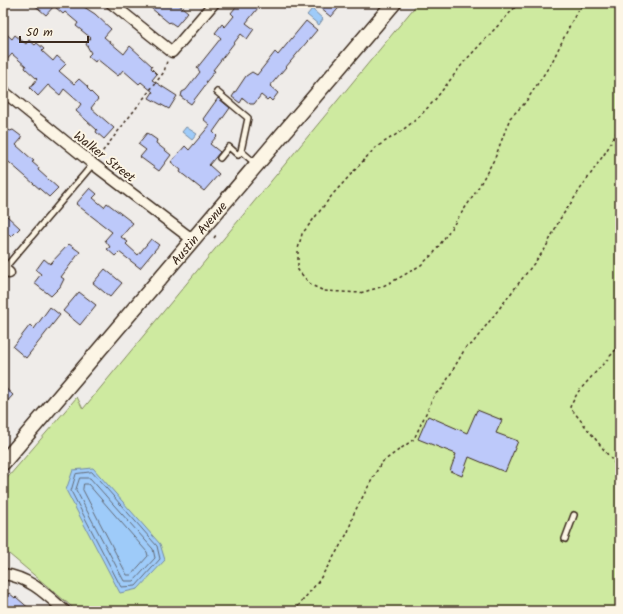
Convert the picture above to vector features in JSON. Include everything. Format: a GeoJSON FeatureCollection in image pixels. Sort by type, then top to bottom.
{"type":"FeatureCollection","features":[{"type":"Feature","properties":{"kind":"main road","name":"Austin Avenue"},"geometry":{"type":"LineString","coordinates":[[3,463],[394,3]]}},
{"type":"Feature","properties":{"kind":"street"},"geometry":{"type":"LineString","coordinates":[[111,3],[172,52],[214,3]]}},
{"type":"Feature","properties":{"kind":"street","name":"Walker Street"},"geometry":{"type":"LineString","coordinates":[[3,91],[93,164],[193,240]]}},
{"type":"Feature","properties":{"kind":"street"},"geometry":{"type":"LineString","coordinates":[[3,574],[30,582],[65,611]]}},
{"type":"Feature","properties":{"kind":"lane"},"geometry":{"type":"LineString","coordinates":[[217,92],[248,118],[241,151],[238,155],[229,147],[220,158]]}},
{"type":"Feature","properties":{"kind":"lane"},"geometry":{"type":"LineString","coordinates":[[241,151],[257,164]]}},
{"type":"Feature","properties":{"kind":"lane"},"geometry":{"type":"LineString","coordinates":[[5,270],[93,164]]}},
{"type":"Feature","properties":{"kind":"lane"},"geometry":{"type":"LineString","coordinates":[[565,539],[574,515]]}},
{"type":"Feature","properties":{"kind":"path"},"geometry":{"type":"LineString","coordinates":[[519,3],[464,62],[434,101],[418,118],[375,148],[333,194],[302,234],[298,249],[298,270],[311,285],[324,292],[360,293],[399,278],[421,265],[434,253],[483,179],[495,158],[510,118],[525,103],[552,62],[573,19],[583,3]]}},
{"type":"Feature","properties":{"kind":"path"},"geometry":{"type":"LineString","coordinates":[[93,164],[164,72],[166,62],[172,52]]}},
{"type":"Feature","properties":{"kind":"path"},"geometry":{"type":"LineString","coordinates":[[294,611],[318,582],[333,558],[348,532],[354,513],[381,463],[414,439],[435,394],[442,389],[466,347],[472,344],[545,249],[560,219],[603,156],[620,126]]}},
{"type":"Feature","properties":{"kind":"path"},"geometry":{"type":"LineString","coordinates":[[620,345],[578,392],[570,408],[616,465],[620,473]]}},
{"type":"Feature","properties":{"kind":"green space"},"geometry":{"type":"Polygon","coordinates":[[[418,3],[620,3],[620,611],[77,611],[3,549],[3,483],[77,397],[83,409],[418,3]]]}},
{"type":"Feature","properties":{"kind":"water"},"geometry":{"type":"Polygon","coordinates":[[[312,9],[323,19],[319,25],[307,15],[312,9]]]}},
{"type":"Feature","properties":{"kind":"water"},"geometry":{"type":"Polygon","coordinates":[[[186,127],[197,134],[192,140],[182,132],[186,127]]]}},
{"type":"Feature","properties":{"kind":"water"},"geometry":{"type":"Polygon","coordinates":[[[93,468],[160,544],[165,560],[138,589],[120,593],[66,490],[73,470],[93,468]]]}},
{"type":"Feature","properties":{"kind":"building"},"geometry":{"type":"Polygon","coordinates":[[[32,3],[78,3],[95,14],[111,29],[104,37],[124,54],[130,46],[152,66],[151,68],[157,74],[152,80],[177,96],[169,109],[149,98],[153,92],[141,82],[139,84],[123,70],[118,76],[97,59],[95,62],[88,56],[91,53],[86,44],[91,38],[76,26],[78,23],[65,12],[63,14],[54,6],[46,15],[32,3]]]}},
{"type":"Feature","properties":{"kind":"building"},"geometry":{"type":"Polygon","coordinates":[[[145,3],[177,3],[188,12],[176,26],[170,22],[169,23],[145,3]]]}},
{"type":"Feature","properties":{"kind":"building"},"geometry":{"type":"Polygon","coordinates":[[[239,3],[262,3],[246,23],[254,29],[247,39],[241,34],[213,70],[215,71],[191,104],[181,97],[182,92],[186,90],[200,72],[197,68],[221,38],[215,33],[222,24],[225,27],[234,16],[231,13],[239,3]]]}},
{"type":"Feature","properties":{"kind":"building"},"geometry":{"type":"Polygon","coordinates":[[[324,3],[343,3],[331,17],[320,8],[324,3]]]}},
{"type":"Feature","properties":{"kind":"building"},"geometry":{"type":"Polygon","coordinates":[[[306,21],[317,30],[270,86],[278,93],[272,101],[269,98],[267,100],[261,95],[254,104],[250,104],[243,98],[240,103],[232,97],[246,76],[252,72],[257,75],[275,52],[278,55],[306,21]]]}},
{"type":"Feature","properties":{"kind":"building"},"geometry":{"type":"Polygon","coordinates":[[[3,31],[12,39],[15,35],[26,44],[29,40],[35,45],[37,43],[44,49],[42,51],[53,61],[57,56],[66,64],[59,71],[74,84],[79,79],[88,87],[87,88],[98,99],[91,108],[114,128],[104,139],[96,132],[97,130],[76,111],[81,104],[64,89],[60,95],[48,85],[38,96],[30,88],[37,79],[25,68],[26,66],[12,54],[3,64],[3,31]]]}},
{"type":"Feature","properties":{"kind":"building"},"geometry":{"type":"Polygon","coordinates":[[[218,98],[230,108],[213,132],[217,136],[210,144],[220,152],[209,165],[219,174],[204,191],[180,172],[181,170],[171,162],[185,146],[189,150],[210,125],[203,119],[218,98]]]}},
{"type":"Feature","properties":{"kind":"building"},"geometry":{"type":"Polygon","coordinates":[[[3,125],[10,131],[13,130],[21,136],[22,138],[16,145],[34,161],[32,162],[39,168],[38,170],[58,188],[49,197],[3,157],[3,125]]]}},
{"type":"Feature","properties":{"kind":"building"},"geometry":{"type":"Polygon","coordinates":[[[147,133],[157,140],[156,143],[171,155],[159,171],[140,157],[146,150],[138,144],[147,133]]]}},
{"type":"Feature","properties":{"kind":"building"},"geometry":{"type":"Polygon","coordinates":[[[90,188],[97,194],[93,198],[104,207],[107,203],[133,223],[121,237],[128,242],[126,244],[138,255],[151,239],[159,245],[140,268],[119,252],[115,256],[107,249],[110,247],[105,240],[112,232],[76,204],[90,188]]]}},
{"type":"Feature","properties":{"kind":"building"},"geometry":{"type":"Polygon","coordinates":[[[7,216],[20,228],[11,237],[3,229],[3,220],[7,216]]]}},
{"type":"Feature","properties":{"kind":"building"},"geometry":{"type":"Polygon","coordinates":[[[69,244],[80,252],[61,277],[64,279],[60,287],[51,296],[34,283],[41,274],[36,270],[44,259],[50,264],[69,244]]]}},
{"type":"Feature","properties":{"kind":"building"},"geometry":{"type":"Polygon","coordinates":[[[105,269],[122,283],[110,297],[93,283],[105,269]]]}},
{"type":"Feature","properties":{"kind":"building"},"geometry":{"type":"Polygon","coordinates":[[[79,292],[96,305],[80,325],[63,311],[79,292]]]}},
{"type":"Feature","properties":{"kind":"building"},"geometry":{"type":"Polygon","coordinates":[[[50,307],[60,315],[26,358],[13,347],[30,325],[34,329],[50,307]]]}},
{"type":"Feature","properties":{"kind":"building"},"geometry":{"type":"Polygon","coordinates":[[[3,386],[13,395],[3,406],[3,386]]]}},
{"type":"Feature","properties":{"kind":"building"},"geometry":{"type":"Polygon","coordinates":[[[477,410],[502,420],[496,433],[518,441],[505,472],[469,457],[462,476],[450,471],[456,454],[418,439],[428,416],[467,433],[477,410]]]}},
{"type":"Feature","properties":{"kind":"building"},"geometry":{"type":"Polygon","coordinates":[[[9,593],[32,611],[3,611],[3,599],[9,593]]]}}]}
